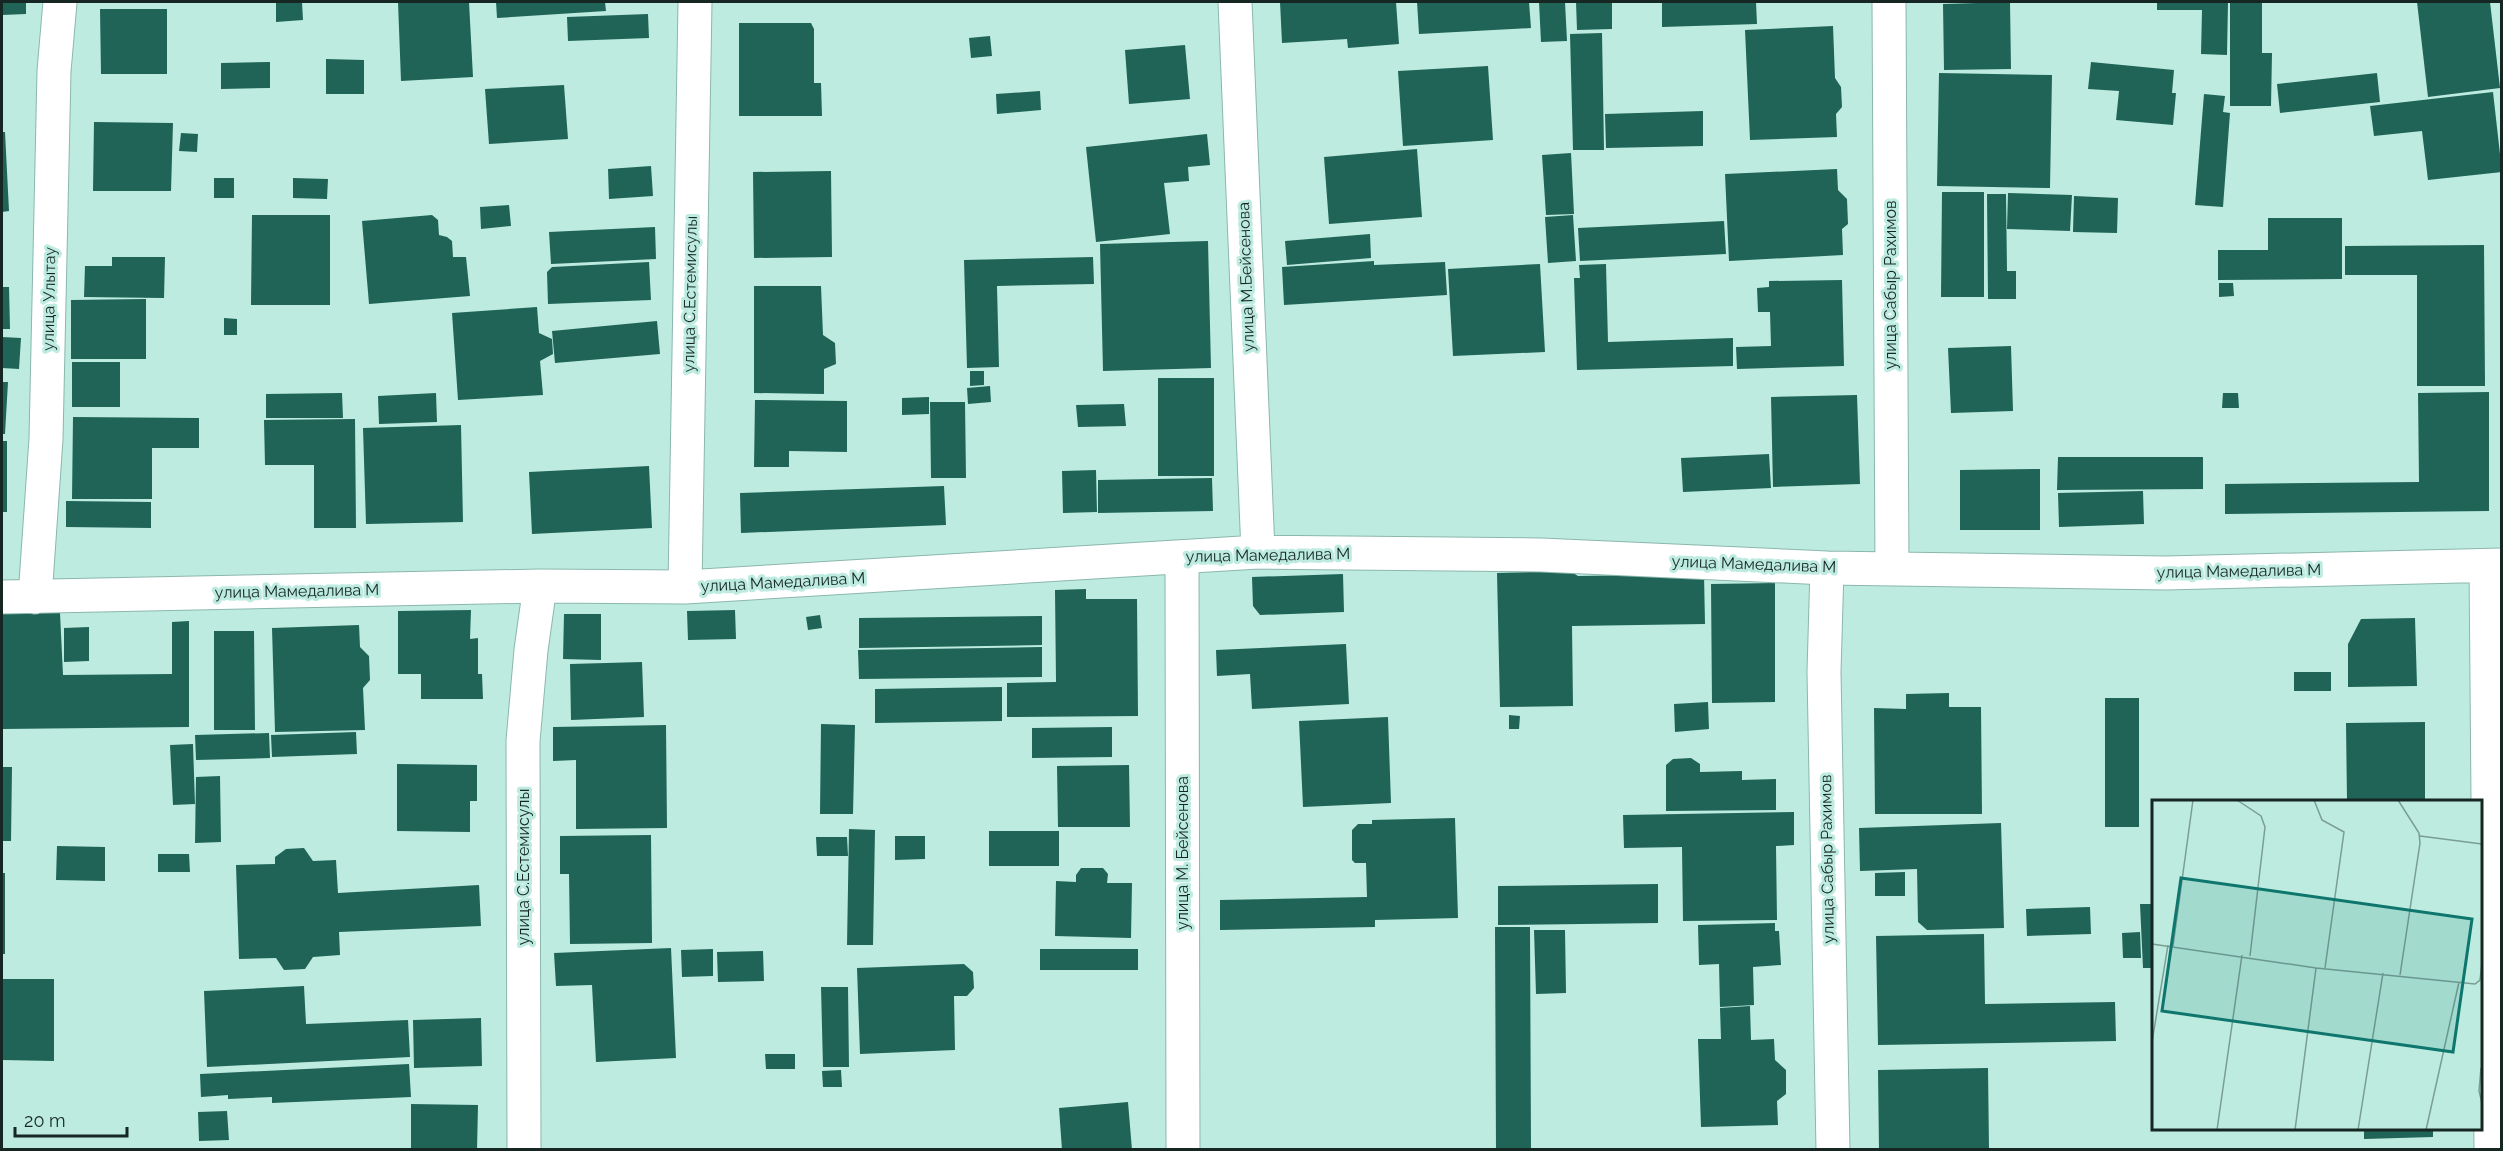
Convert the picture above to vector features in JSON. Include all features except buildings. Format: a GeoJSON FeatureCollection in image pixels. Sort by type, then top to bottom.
{"type":"FeatureCollection","features":[{"type":"Feature","properties":{"kind":"street","name":"улица Улытау"},"geometry":{"type":"LineString","coordinates":[[35,597],[46,439],[54,71],[60,2]]}},
{"type":"Feature","properties":{"kind":"street","name":"улица С.Естемисулы"},"geometry":{"type":"LineString","coordinates":[[685,587],[695,2]]}},
{"type":"Feature","properties":{"kind":"street","name":"улица М.Бейсенова"},"geometry":{"type":"LineString","coordinates":[[1235,2],[1258,552]]}},
{"type":"Feature","properties":{"kind":"street","name":"улица Сабыр Рахимов"},"geometry":{"type":"LineString","coordinates":[[1889,2],[1892,568]]}},
{"type":"Feature","properties":{"kind":"street","name":"улица Мамедалива М"},"geometry":{"type":"LineString","coordinates":[[2,597],[540,586],[685,587],[1258,552],[1541,555],[1827,568],[2166,573],[2494,566]]}},
{"type":"Feature","properties":{"kind":"street","name":"улица М. Бейсенова"},"geometry":{"type":"LineString","coordinates":[[1182,557],[1183,1149]]}},
{"type":"Feature","properties":{"kind":"street"},"geometry":{"type":"LineString","coordinates":[[2491,1149],[2494,566]]}},
{"type":"Feature","properties":{"kind":"street","name":"улица Сабыр Рахимов"},"geometry":{"type":"LineString","coordinates":[[1827,568],[1824,672],[1833,1149]]}},
{"type":"Feature","properties":{"kind":"street","name":"улица С.Естемисулы"},"geometry":{"type":"LineString","coordinates":[[524,1149],[523,741],[531,650],[540,586]]}}]}
